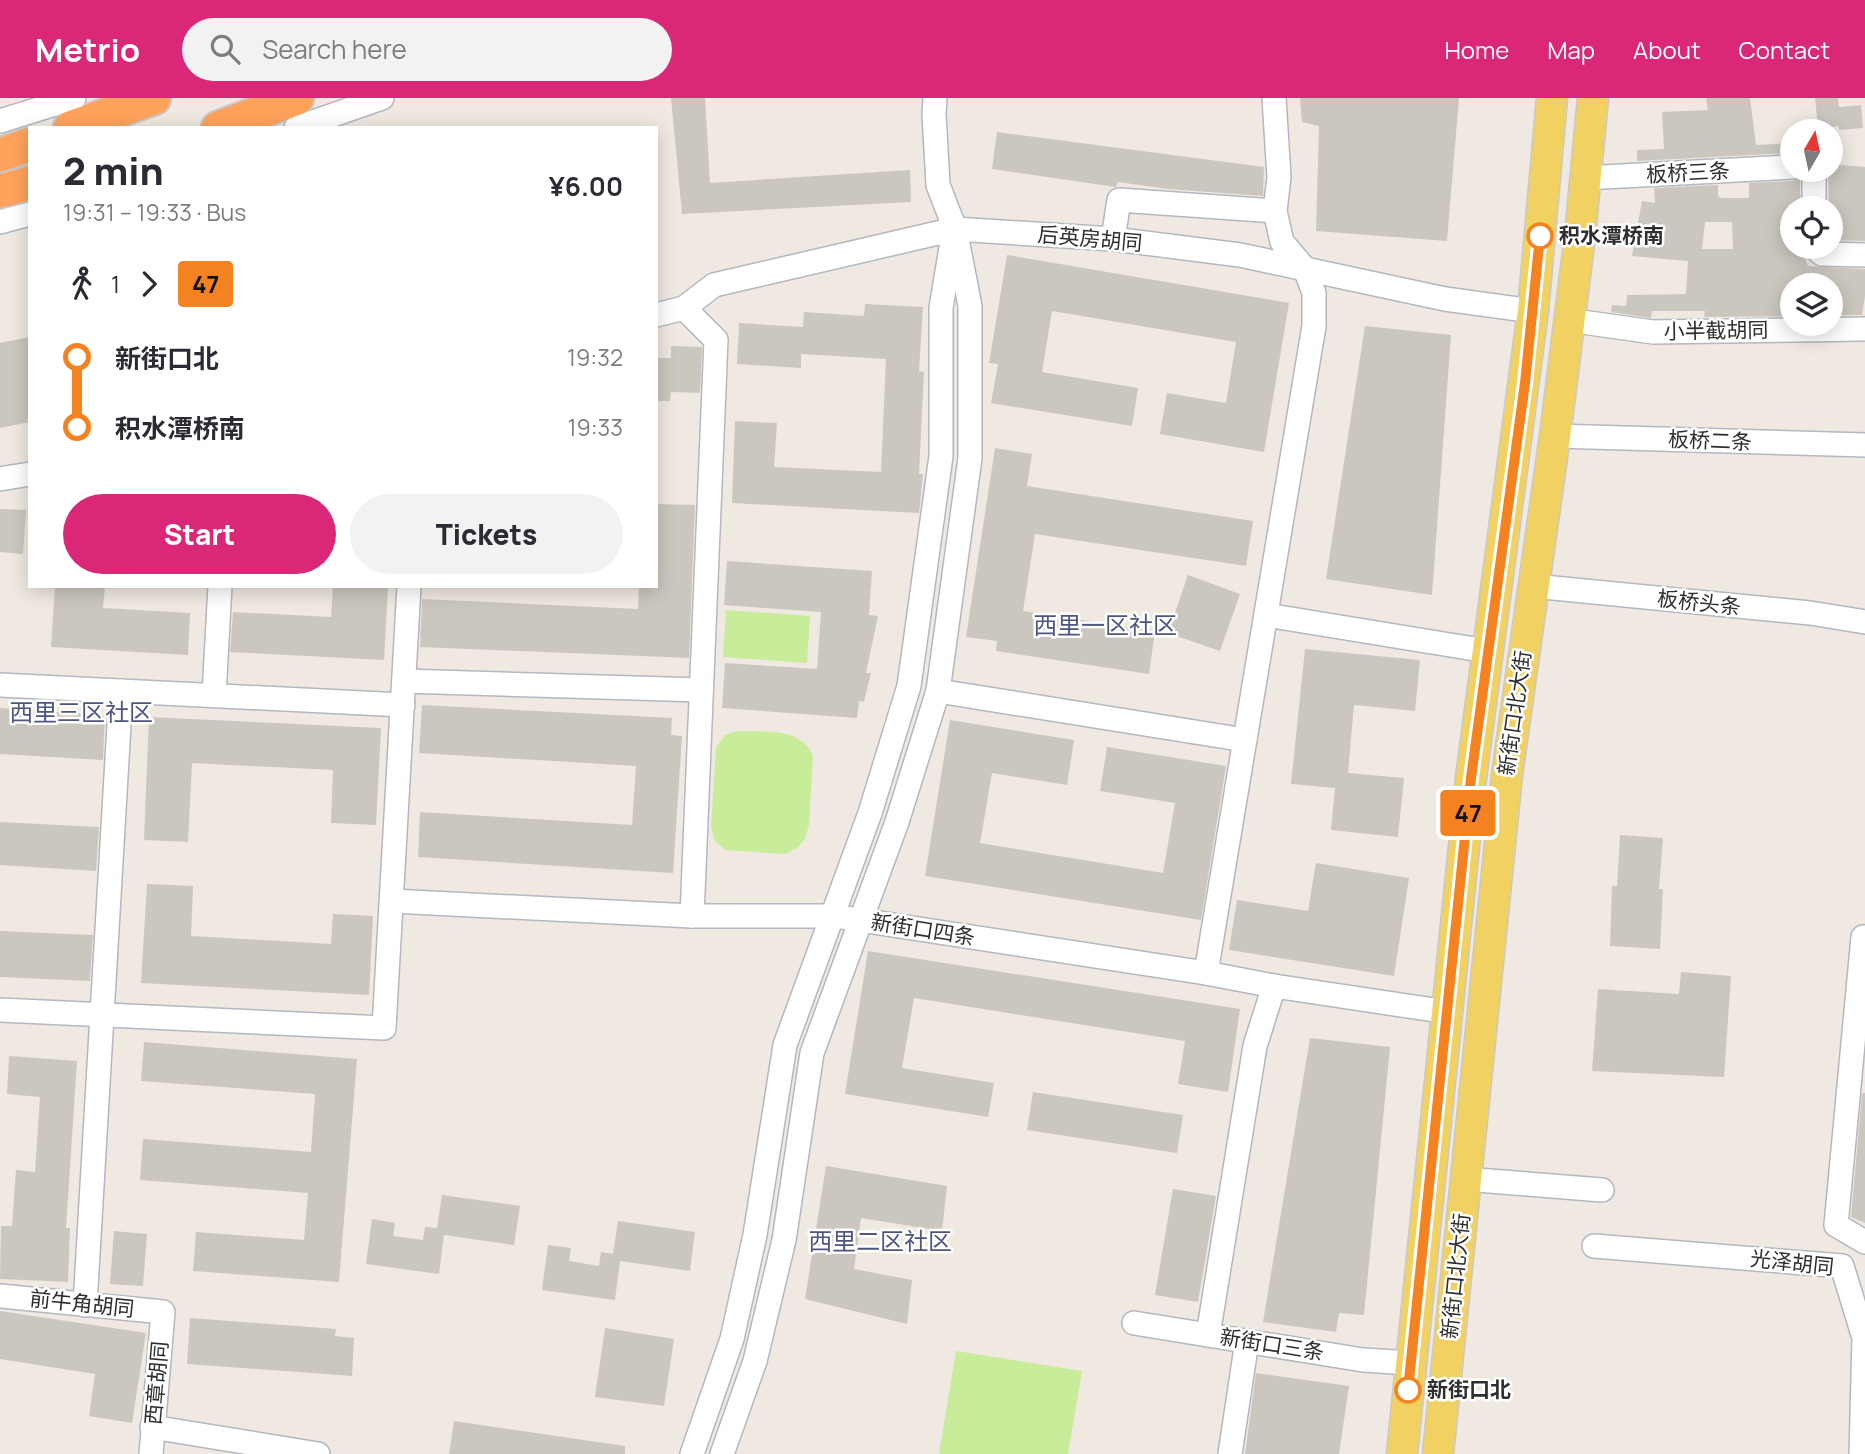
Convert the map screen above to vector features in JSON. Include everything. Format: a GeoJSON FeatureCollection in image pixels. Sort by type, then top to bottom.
{"type":"FeatureCollection","features":[{"type":"Feature","properties":{"kind":"highway"},"geometry":{"type":"LineString","coordinates":[[77,115],[118,98]]}},
{"type":"Feature","properties":{"kind":"highway"},"geometry":{"type":"LineString","coordinates":[[77,115],[154,98]]}},
{"type":"Feature","properties":{"kind":"highway"},"geometry":{"type":"LineString","coordinates":[[238,126],[306,119]]}},
{"type":"Feature","properties":{"kind":"highway"},"geometry":{"type":"LineString","coordinates":[[0,155],[28,145]]}},
{"type":"Feature","properties":{"kind":"highway"},"geometry":{"type":"LineString","coordinates":[[0,191],[28,184]]}},
{"type":"Feature","properties":{"kind":"main road","name":"新街口北大街"},"geometry":{"type":"LineString","coordinates":[[1402,1454],[1471,778],[1533,311],[1552,98]]}},
{"type":"Feature","properties":{"kind":"main road","name":"新街口北大街"},"geometry":{"type":"LineString","coordinates":[[1438,1454],[1507,775],[1555,436],[1580,236],[1593,98]]}},
{"type":"Feature","properties":{"kind":"street"},"geometry":{"type":"LineString","coordinates":[[306,119],[382,98]]}},
{"type":"Feature","properties":{"kind":"street"},"geometry":{"type":"LineString","coordinates":[[722,1454],[755,1362],[783,1240],[813,1053],[862,921],[938,691],[970,457],[970,306],[955,229],[938,185],[935,98]]}},
{"type":"Feature","properties":{"kind":"street"},"geometry":{"type":"LineString","coordinates":[[1206,973],[1314,326],[1314,293],[1305,269],[1282,242],[1275,211],[1279,177],[1274,98]]}},
{"type":"Feature","properties":{"kind":"street"},"geometry":{"type":"LineString","coordinates":[[0,121],[77,115]]}},
{"type":"Feature","properties":{"kind":"street","name":"板桥三条"},"geometry":{"type":"LineString","coordinates":[[1584,178],[1780,168]]}},
{"type":"Feature","properties":{"kind":"street"},"geometry":{"type":"LineString","coordinates":[[1113,239],[1119,200],[1275,211]]}},
{"type":"Feature","properties":{"kind":"street"},"geometry":{"type":"LineString","coordinates":[[0,222],[28,215]]}},
{"type":"Feature","properties":{"kind":"street"},"geometry":{"type":"LineString","coordinates":[[692,1454],[732,1339],[755,1235],[785,1045],[870,813],[909,686],[941,456],[941,308],[955,229]]}},
{"type":"Feature","properties":{"kind":"street","name":"后英房胡同"},"geometry":{"type":"LineString","coordinates":[[658,314],[684,308],[714,285],[955,229],[1113,239],[1240,255],[1445,299],[1533,311]]}},
{"type":"Feature","properties":{"kind":"street"},"geometry":{"type":"LineString","coordinates":[[1843,254],[1865,255]]}},
{"type":"Feature","properties":{"kind":"street"},"geometry":{"type":"LineString","coordinates":[[684,308],[716,340],[692,916]]}},
{"type":"Feature","properties":{"kind":"street","name":"小半截胡同"},"geometry":{"type":"LineString","coordinates":[[1568,320],[1653,332],[1865,329]]}},
{"type":"Feature","properties":{"kind":"street","name":"板桥二条"},"geometry":{"type":"LineString","coordinates":[[1555,436],[1865,445]]}},
{"type":"Feature","properties":{"kind":"street"},"geometry":{"type":"LineString","coordinates":[[0,479],[28,474]]}},
{"type":"Feature","properties":{"kind":"street","name":"板桥头条"},"geometry":{"type":"LineString","coordinates":[[1533,586],[1810,613],[1865,622]]}},
{"type":"Feature","properties":{"kind":"street"},"geometry":{"type":"LineString","coordinates":[[214,695],[220,588]]}},
{"type":"Feature","properties":{"kind":"street"},"geometry":{"type":"LineString","coordinates":[[0,1010],[384,1028],[409,588]]}},
{"type":"Feature","properties":{"kind":"street"},"geometry":{"type":"LineString","coordinates":[[1266,615],[1487,651]]}},
{"type":"Feature","properties":{"kind":"street"},"geometry":{"type":"LineString","coordinates":[[404,681],[701,690]]}},
{"type":"Feature","properties":{"kind":"street"},"geometry":{"type":"LineString","coordinates":[[0,685],[403,705]]}},
{"type":"Feature","properties":{"kind":"street"},"geometry":{"type":"LineString","coordinates":[[85,1305],[121,691]]}},
{"type":"Feature","properties":{"kind":"street"},"geometry":{"type":"LineString","coordinates":[[938,691],[1245,740]]}},
{"type":"Feature","properties":{"kind":"street","name":"新街口四条"},"geometry":{"type":"LineString","coordinates":[[392,901],[692,916],[834,916],[1448,1012]]}},
{"type":"Feature","properties":{"kind":"street"},"geometry":{"type":"LineString","coordinates":[[1865,937],[1836,1225],[1865,1242]]}},
{"type":"Feature","properties":{"kind":"street"},"geometry":{"type":"LineString","coordinates":[[1208,1335],[1255,1046],[1274,986]]}},
{"type":"Feature","properties":{"kind":"street"},"geometry":{"type":"LineString","coordinates":[[1465,1179],[1602,1190]]}},
{"type":"Feature","properties":{"kind":"street","name":"光泽胡同"},"geometry":{"type":"LineString","coordinates":[[1594,1246],[1842,1266],[1864,1338],[1861,1454]]}},
{"type":"Feature","properties":{"kind":"street","name":"前牛角胡同"},"geometry":{"type":"LineString","coordinates":[[0,1296],[163,1312]]}},
{"type":"Feature","properties":{"kind":"street","name":"西章胡同"},"geometry":{"type":"LineString","coordinates":[[151,1454],[163,1312]]}},
{"type":"Feature","properties":{"kind":"street","name":"新街口三条"},"geometry":{"type":"LineString","coordinates":[[1134,1322],[1363,1360],[1411,1363]]}},
{"type":"Feature","properties":{"kind":"street"},"geometry":{"type":"LineString","coordinates":[[1230,1454],[1247,1341]]}},
{"type":"Feature","properties":{"kind":"street"},"geometry":{"type":"LineString","coordinates":[[152,1427],[318,1454]]}},
{"type":"Feature","properties":{"kind":"green space"},"geometry":{"type":"Polygon","coordinates":[[[726,610],[810,616],[807,663],[723,657],[726,610]]]}},
{"type":"Feature","properties":{"kind":"green space"},"geometry":{"type":"Polygon","coordinates":[[[737,731],[791,736],[808,747],[813,756],[809,825],[805,839],[797,848],[785,854],[725,850],[715,841],[711,828],[716,747],[725,735],[737,731]]]}},
{"type":"Feature","properties":{"kind":"green space"},"geometry":{"type":"Polygon","coordinates":[[[956,1351],[1082,1371],[1068,1454],[939,1454],[956,1351]]]}},
{"type":"Feature","properties":{"kind":"building"},"geometry":{"type":"Polygon","coordinates":[[[671,98],[705,98],[710,183],[910,170],[911,202],[682,214],[671,98]]]}},
{"type":"Feature","properties":{"kind":"building"},"geometry":{"type":"Polygon","coordinates":[[[1300,98],[1459,98],[1447,241],[1316,231],[1319,126],[1302,122],[1300,98]]]}},
{"type":"Feature","properties":{"kind":"building"},"geometry":{"type":"Polygon","coordinates":[[[1706,98],[1750,98],[1756,145],[1780,144],[1780,154],[1637,161],[1637,150],[1664,149],[1662,112],[1708,110],[1706,98]]]}},
{"type":"Feature","properties":{"kind":"building"},"geometry":{"type":"Polygon","coordinates":[[[1815,98],[1838,98],[1839,107],[1861,105],[1863,128],[1843,130],[1843,119],[1817,119],[1815,98]]]}},
{"type":"Feature","properties":{"kind":"building"},"geometry":{"type":"Polygon","coordinates":[[[997,132],[1264,167],[1263,196],[1168,189],[1118,182],[1116,187],[992,169],[997,132]]]}},
{"type":"Feature","properties":{"kind":"building"},"geometry":{"type":"Polygon","coordinates":[[[1843,165],[1865,167],[1865,241],[1843,240],[1843,196],[1829,196],[1828,182],[1843,182],[1843,165]]]}},
{"type":"Feature","properties":{"kind":"building"},"geometry":{"type":"Polygon","coordinates":[[[1800,182],[1800,196],[1780,196],[1780,259],[1805,259],[1808,266],[1865,269],[1862,315],[1843,315],[1843,273],[1780,273],[1780,316],[1704,317],[1705,311],[1652,311],[1651,318],[1611,312],[1612,305],[1626,306],[1627,295],[1686,294],[1688,261],[1632,256],[1642,201],[1655,203],[1654,188],[1718,185],[1718,196],[1721,198],[1749,198],[1749,183],[1800,182]],[[1705,222],[1702,249],[1733,249],[1732,222],[1705,222]]]}},
{"type":"Feature","properties":{"kind":"building"},"geometry":{"type":"Polygon","coordinates":[[[1007,255],[1289,303],[1264,452],[1160,434],[1167,393],[1226,403],[1236,342],[1052,311],[1042,372],[1138,388],[1132,426],[991,403],[998,364],[989,363],[1007,255]]]}},
{"type":"Feature","properties":{"kind":"building"},"geometry":{"type":"Polygon","coordinates":[[[865,304],[923,307],[919,371],[924,372],[919,474],[923,474],[919,513],[732,503],[735,421],[777,423],[774,467],[881,472],[886,359],[801,354],[801,368],[737,364],[739,323],[803,327],[804,312],[864,316],[865,304]]]}},
{"type":"Feature","properties":{"kind":"building"},"geometry":{"type":"Polygon","coordinates":[[[1365,326],[1451,335],[1432,595],[1326,579],[1365,326]]]}},
{"type":"Feature","properties":{"kind":"building"},"geometry":{"type":"Polygon","coordinates":[[[28,337],[28,422],[0,428],[0,343],[28,337]]]}},
{"type":"Feature","properties":{"kind":"building"},"geometry":{"type":"Polygon","coordinates":[[[671,346],[702,347],[700,393],[671,392],[670,401],[658,401],[658,358],[671,358],[671,346]]]}},
{"type":"Feature","properties":{"kind":"building"},"geometry":{"type":"Polygon","coordinates":[[[995,448],[1032,454],[1027,486],[1253,521],[1246,566],[1035,534],[1023,611],[1155,631],[1149,674],[996,651],[997,641],[966,637],[995,448]]]}},
{"type":"Feature","properties":{"kind":"building"},"geometry":{"type":"Polygon","coordinates":[[[658,504],[695,505],[689,658],[420,647],[422,599],[638,609],[639,588],[658,588],[658,504]]]}},
{"type":"Feature","properties":{"kind":"building"},"geometry":{"type":"Polygon","coordinates":[[[0,509],[26,510],[23,554],[0,552],[0,509]]]}},
{"type":"Feature","properties":{"kind":"building"},"geometry":{"type":"Polygon","coordinates":[[[727,561],[872,571],[869,615],[878,616],[866,673],[871,673],[864,702],[859,701],[857,718],[722,708],[725,663],[817,669],[821,612],[724,605],[727,561]]]}},
{"type":"Feature","properties":{"kind":"building"},"geometry":{"type":"Polygon","coordinates":[[[1188,575],[1240,594],[1220,651],[1168,633],[1188,575]]]}},
{"type":"Feature","properties":{"kind":"building"},"geometry":{"type":"Polygon","coordinates":[[[55,588],[105,588],[103,608],[190,613],[188,655],[51,647],[55,588]]]}},
{"type":"Feature","properties":{"kind":"building"},"geometry":{"type":"Polygon","coordinates":[[[333,588],[388,588],[384,660],[230,652],[233,612],[331,617],[333,588]]]}},
{"type":"Feature","properties":{"kind":"building"},"geometry":{"type":"Polygon","coordinates":[[[1305,649],[1420,660],[1415,711],[1354,705],[1348,773],[1404,778],[1398,837],[1331,830],[1335,788],[1291,784],[1305,649]]]}},
{"type":"Feature","properties":{"kind":"building"},"geometry":{"type":"Polygon","coordinates":[[[422,705],[672,718],[671,735],[682,736],[673,873],[418,857],[420,812],[632,825],[636,766],[419,753],[422,705]]]}},
{"type":"Feature","properties":{"kind":"building"},"geometry":{"type":"Polygon","coordinates":[[[0,708],[105,715],[103,760],[0,754],[0,708]]]}},
{"type":"Feature","properties":{"kind":"building"},"geometry":{"type":"Polygon","coordinates":[[[149,717],[381,728],[376,825],[331,823],[333,770],[192,763],[188,842],[144,840],[149,717]]]}},
{"type":"Feature","properties":{"kind":"building"},"geometry":{"type":"Polygon","coordinates":[[[950,720],[1074,740],[1067,785],[992,773],[980,843],[1163,873],[1175,803],[1100,791],[1107,747],[1226,766],[1201,920],[925,876],[950,720]]]}},
{"type":"Feature","properties":{"kind":"building"},"geometry":{"type":"Polygon","coordinates":[[[0,822],[99,827],[96,871],[0,865],[0,822]]]}},
{"type":"Feature","properties":{"kind":"building"},"geometry":{"type":"Polygon","coordinates":[[[1620,835],[1663,838],[1659,889],[1663,889],[1660,949],[1610,946],[1612,886],[1617,886],[1620,835]]]}},
{"type":"Feature","properties":{"kind":"building"},"geometry":{"type":"Polygon","coordinates":[[[1316,863],[1409,878],[1394,976],[1229,950],[1237,900],[1308,911],[1316,863]]]}},
{"type":"Feature","properties":{"kind":"building"},"geometry":{"type":"Polygon","coordinates":[[[147,884],[193,886],[191,936],[331,944],[333,914],[373,916],[369,995],[141,983],[147,884]]]}},
{"type":"Feature","properties":{"kind":"building"},"geometry":{"type":"Polygon","coordinates":[[[0,931],[93,935],[90,981],[0,977],[0,931]]]}},
{"type":"Feature","properties":{"kind":"building"},"geometry":{"type":"Polygon","coordinates":[[[868,951],[1240,1009],[1228,1092],[1178,1084],[1185,1041],[914,998],[902,1068],[994,1083],[988,1117],[845,1094],[868,951]]]}},
{"type":"Feature","properties":{"kind":"building"},"geometry":{"type":"Polygon","coordinates":[[[1681,972],[1731,976],[1724,1077],[1592,1071],[1598,989],[1679,994],[1681,972]]]}},
{"type":"Feature","properties":{"kind":"building"},"geometry":{"type":"Polygon","coordinates":[[[1310,1038],[1390,1047],[1364,1315],[1339,1313],[1336,1332],[1263,1322],[1310,1038]]]}},
{"type":"Feature","properties":{"kind":"building"},"geometry":{"type":"Polygon","coordinates":[[[144,1042],[357,1059],[339,1282],[193,1271],[196,1232],[304,1240],[308,1193],[140,1180],[143,1139],[311,1152],[315,1094],[141,1081],[144,1042]]]}},
{"type":"Feature","properties":{"kind":"building"},"geometry":{"type":"Polygon","coordinates":[[[9,1056],[77,1061],[66,1228],[70,1228],[68,1282],[0,1279],[1,1226],[12,1226],[16,1170],[35,1172],[40,1097],[7,1094],[9,1056]]]}},
{"type":"Feature","properties":{"kind":"building"},"geometry":{"type":"Polygon","coordinates":[[[1033,1092],[1183,1115],[1177,1153],[1027,1130],[1033,1092]]]}},
{"type":"Feature","properties":{"kind":"building"},"geometry":{"type":"Polygon","coordinates":[[[1862,1093],[1865,1093],[1865,1223],[1851,1217],[1862,1093]]]}},
{"type":"Feature","properties":{"kind":"building"},"geometry":{"type":"Polygon","coordinates":[[[826,1166],[947,1186],[942,1231],[861,1218],[854,1269],[912,1280],[907,1324],[805,1299],[826,1166]]]}},
{"type":"Feature","properties":{"kind":"building"},"geometry":{"type":"Polygon","coordinates":[[[1173,1189],[1216,1196],[1198,1302],[1155,1295],[1173,1189]]]}},
{"type":"Feature","properties":{"kind":"building"},"geometry":{"type":"Polygon","coordinates":[[[442,1195],[520,1206],[514,1245],[444,1235],[439,1274],[366,1264],[372,1219],[395,1223],[393,1236],[423,1240],[425,1227],[437,1228],[442,1195]]]}},
{"type":"Feature","properties":{"kind":"building"},"geometry":{"type":"Polygon","coordinates":[[[618,1221],[695,1232],[690,1271],[620,1261],[615,1300],[542,1290],[548,1245],[571,1248],[569,1261],[599,1266],[601,1252],[613,1254],[618,1221]]]}},
{"type":"Feature","properties":{"kind":"building"},"geometry":{"type":"Polygon","coordinates":[[[114,1231],[147,1234],[143,1286],[110,1284],[114,1231]]]}},
{"type":"Feature","properties":{"kind":"building"},"geometry":{"type":"Polygon","coordinates":[[[0,1311],[146,1333],[132,1423],[89,1416],[95,1374],[0,1359],[0,1311]]]}},
{"type":"Feature","properties":{"kind":"building"},"geometry":{"type":"Polygon","coordinates":[[[190,1318],[336,1329],[335,1336],[354,1338],[352,1376],[187,1364],[190,1318]]]}},
{"type":"Feature","properties":{"kind":"building"},"geometry":{"type":"Polygon","coordinates":[[[605,1328],[674,1339],[664,1406],[595,1397],[605,1328]]]}},
{"type":"Feature","properties":{"kind":"building"},"geometry":{"type":"Polygon","coordinates":[[[1256,1373],[1349,1386],[1339,1454],[1245,1454],[1256,1373]]]}},
{"type":"Feature","properties":{"kind":"building"},"geometry":{"type":"Polygon","coordinates":[[[454,1421],[625,1446],[625,1454],[449,1454],[454,1421]]]}},
{"type":"Feature","properties":{"kind":"bus line","name":"47"},"geometry":{"type":"LineString","coordinates":[[1408,1390],[1471,778],[1525,383],[1540,236]]}},
{"type":"Feature","properties":{"kind":"place","name":"积水潭桥南"},"geometry":{"type":"Point","coordinates":[1540,236]}},
{"type":"Feature","properties":{"kind":"place","name":"新街口北"},"geometry":{"type":"Point","coordinates":[1408,1390]}},
{"type":"Feature","properties":{"kind":"district","name":"西里一区社区"},"geometry":{"type":"Point","coordinates":[1105,626]}},
{"type":"Feature","properties":{"kind":"district","name":"西里三区社区"},"geometry":{"type":"Point","coordinates":[81,713]}},
{"type":"Feature","properties":{"kind":"district","name":"西里二区社区"},"geometry":{"type":"Point","coordinates":[880,1242]}}]}
